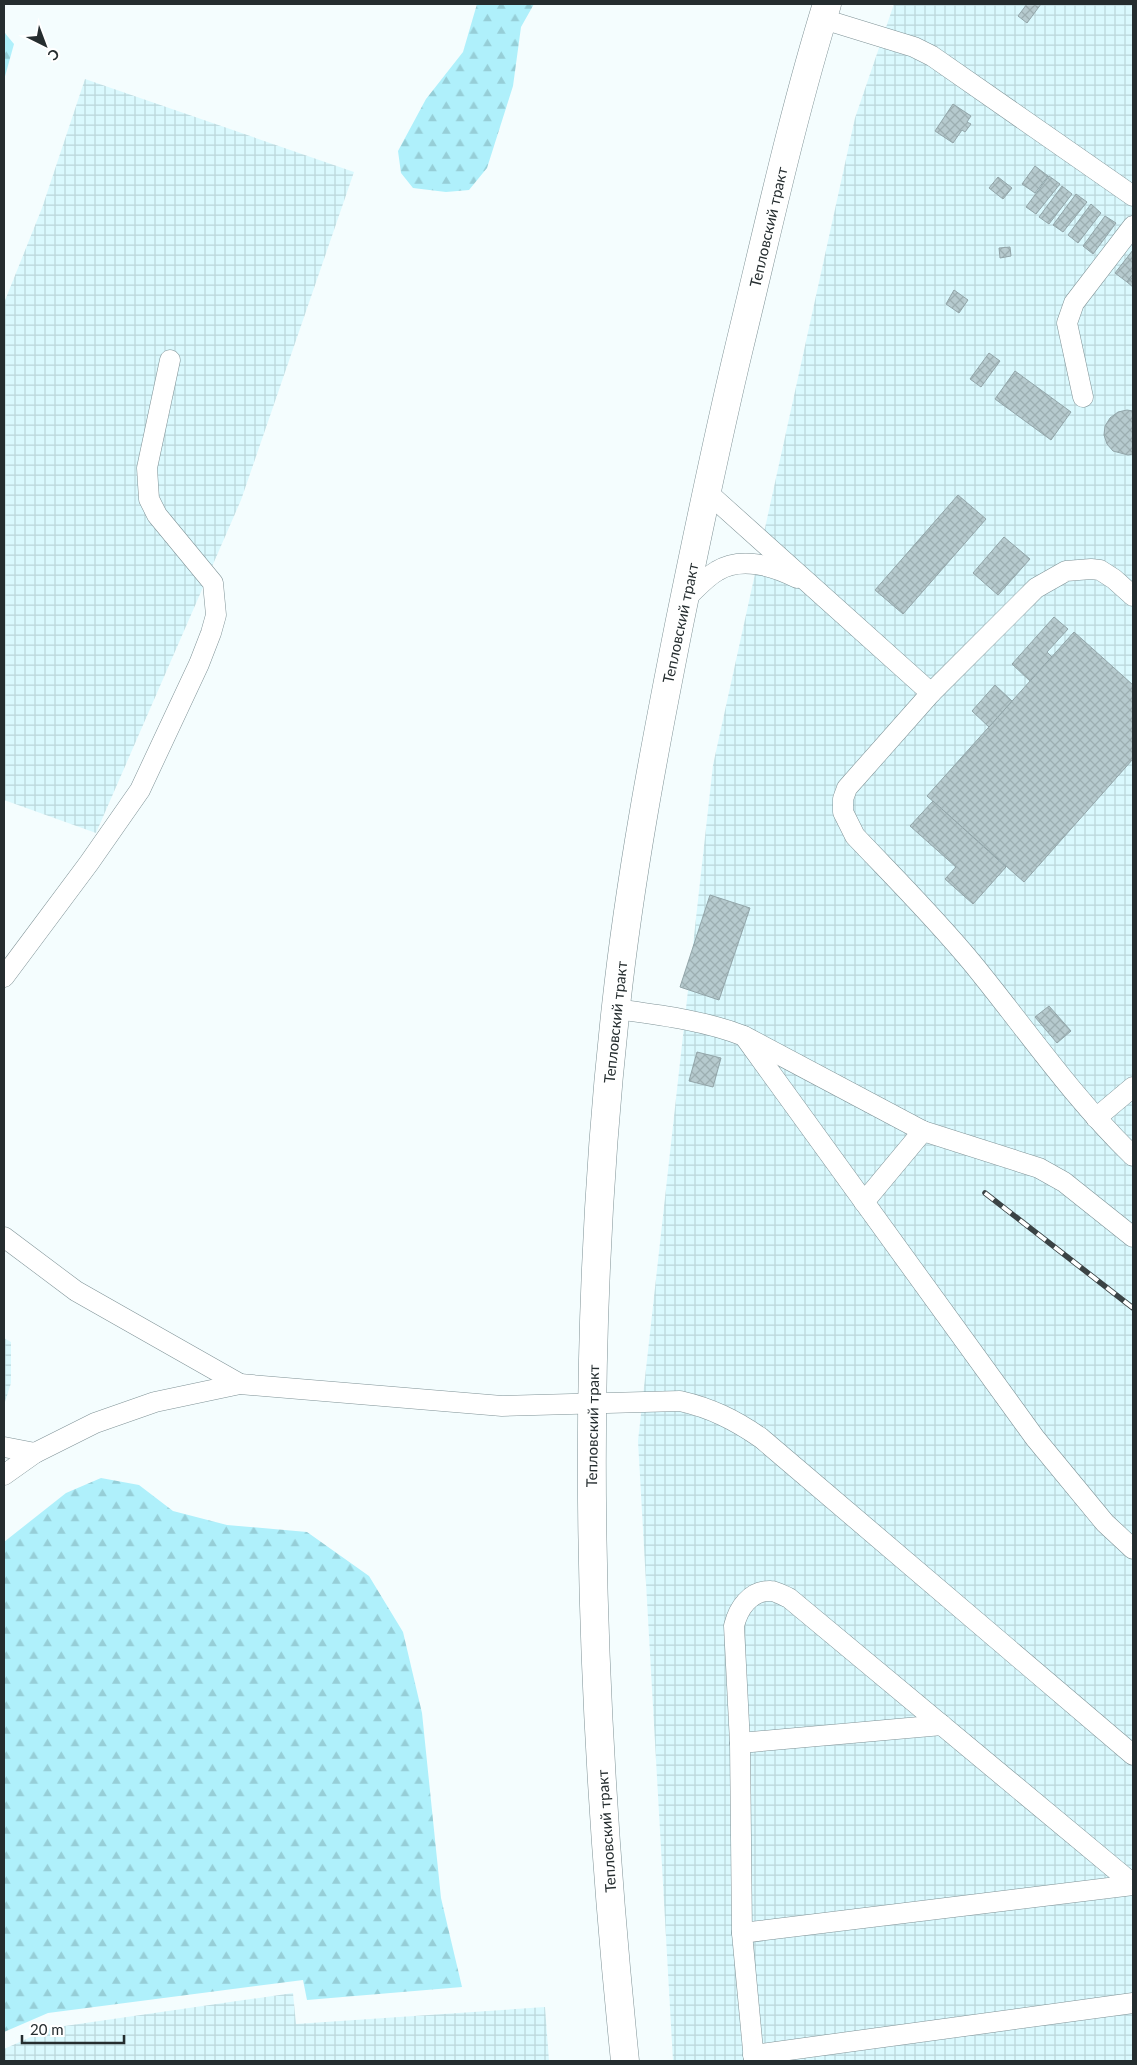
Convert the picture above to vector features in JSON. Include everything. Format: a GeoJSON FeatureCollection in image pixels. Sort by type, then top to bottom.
{"type":"FeatureCollection","features":[{"type":"Feature","properties":{"kind":"main road","name":"Тепловский тракт"},"geometry":{"type":"LineString","coordinates":[[625,2061],[614,1948],[596,1687],[591,1546],[591,1404],[598,1218],[615,1009],[627,915],[645,808],[707,492],[782,171],[825,11]]}},
{"type":"Feature","properties":{"kind":"lane"},"geometry":{"type":"LineString","coordinates":[[825,11],[932,56],[1133,196]]}},
{"type":"Feature","properties":{"kind":"lane"},"geometry":{"type":"LineString","coordinates":[[1083,397],[1067,323],[1069,314],[1074,303],[1133,226]]}},
{"type":"Feature","properties":{"kind":"lane"},"geometry":{"type":"LineString","coordinates":[[4,977],[106,840],[140,790],[199,664],[216,615],[213,583],[157,515],[149,500],[147,468],[170,360]]}},
{"type":"Feature","properties":{"kind":"lane"},"geometry":{"type":"LineString","coordinates":[[707,492],[931,693]]}},
{"type":"Feature","properties":{"kind":"lane"},"geometry":{"type":"LineString","coordinates":[[685,599],[717,571],[737,564],[749,563],[786,572],[812,585]]}},
{"type":"Feature","properties":{"kind":"lane"},"geometry":{"type":"LineString","coordinates":[[1133,596],[1114,579],[1091,568],[1078,568],[1050,579],[1021,601],[931,693],[847,788],[843,806],[847,823],[855,836],[973,964],[1096,1118],[1133,1156]]}},
{"type":"Feature","properties":{"kind":"lane"},"geometry":{"type":"LineString","coordinates":[[615,1009],[675,1017],[726,1029],[744,1036],[923,1131],[1039,1168],[1064,1182],[1133,1237]]}},
{"type":"Feature","properties":{"kind":"lane"},"geometry":{"type":"LineString","coordinates":[[744,1036],[1035,1438],[1105,1523],[1133,1549]]}},
{"type":"Feature","properties":{"kind":"lane"},"geometry":{"type":"LineString","coordinates":[[1096,1118],[1133,1087]]}},
{"type":"Feature","properties":{"kind":"lane"},"geometry":{"type":"LineString","coordinates":[[864,1202],[923,1131]]}},
{"type":"Feature","properties":{"kind":"lane"},"geometry":{"type":"LineString","coordinates":[[4,1238],[76,1291],[240,1384]]}},
{"type":"Feature","properties":{"kind":"lane"},"geometry":{"type":"LineString","coordinates":[[4,1475],[35,1453],[96,1423],[155,1402],[240,1384],[502,1406],[680,1401],[706,1406],[736,1420],[760,1438],[1133,1755]]}},
{"type":"Feature","properties":{"kind":"lane"},"geometry":{"type":"LineString","coordinates":[[4,1447],[35,1453]]}},
{"type":"Feature","properties":{"kind":"lane"},"geometry":{"type":"LineString","coordinates":[[1133,1884],[789,1598],[772,1590],[759,1593],[746,1601],[738,1611],[734,1626],[740,1743],[742,1933],[754,2058],[1133,2003]]}},
{"type":"Feature","properties":{"kind":"lane"},"geometry":{"type":"LineString","coordinates":[[740,1743],[942,1725]]}},
{"type":"Feature","properties":{"kind":"lane"},"geometry":{"type":"LineString","coordinates":[[742,1933],[1133,1884]]}},
{"type":"Feature","properties":{"kind":"shaded area"},"geometry":{"type":"Polygon","coordinates":[[[894,4],[1133,4],[1133,2061],[673,2061],[638,1441],[713,765],[855,118],[894,4]]]}},
{"type":"Feature","properties":{"kind":"shaded area"},"geometry":{"type":"Polygon","coordinates":[[[85,79],[354,172],[241,500],[96,833],[4,800],[4,303],[42,208],[85,79]]]}},
{"type":"Feature","properties":{"kind":"shaded area"},"geometry":{"type":"Polygon","coordinates":[[[4,1338],[11,1342],[11,1383],[4,1405],[4,1338]]]}},
{"type":"Feature","properties":{"kind":"shaded area"},"geometry":{"type":"Polygon","coordinates":[[[293,1993],[296,2024],[545,2007],[549,2061],[4,2061],[4,2049],[51,2028],[293,1993]]]}},
{"type":"Feature","properties":{"kind":"green space"},"geometry":{"type":"Polygon","coordinates":[[[477,4],[534,4],[521,27],[513,86],[487,168],[469,190],[446,192],[413,188],[401,173],[398,151],[426,99],[463,52],[477,4]]]}},
{"type":"Feature","properties":{"kind":"green space"},"geometry":{"type":"Polygon","coordinates":[[[4,32],[14,44],[4,80],[4,32]]]}},
{"type":"Feature","properties":{"kind":"green space"},"geometry":{"type":"Polygon","coordinates":[[[101,1478],[139,1485],[173,1511],[227,1525],[307,1532],[369,1576],[403,1632],[422,1713],[441,1898],[462,1987],[307,2000],[303,1980],[48,2013],[4,2032],[4,1542],[66,1493],[101,1478]]]}},
{"type":"Feature","properties":{"kind":"building"},"geometry":{"type":"Polygon","coordinates":[[[1027,4],[1041,4],[1027,23],[1018,16],[1027,4]]]}},
{"type":"Feature","properties":{"kind":"building"},"geometry":{"type":"Polygon","coordinates":[[[953,104],[971,116],[967,122],[971,124],[965,132],[962,130],[953,143],[935,131],[953,104]]]}},
{"type":"Feature","properties":{"kind":"building"},"geometry":{"type":"Polygon","coordinates":[[[1035,166],[1048,176],[1035,193],[1022,184],[1035,166]]]}},
{"type":"Feature","properties":{"kind":"building"},"geometry":{"type":"Polygon","coordinates":[[[1049,176],[1060,184],[1036,214],[1026,207],[1049,176]]]}},
{"type":"Feature","properties":{"kind":"building"},"geometry":{"type":"Polygon","coordinates":[[[998,177],[1012,188],[1003,199],[989,188],[998,177]]]}},
{"type":"Feature","properties":{"kind":"building"},"geometry":{"type":"Polygon","coordinates":[[[1062,186],[1072,194],[1049,224],[1039,217],[1062,186]]]}},
{"type":"Feature","properties":{"kind":"building"},"geometry":{"type":"Polygon","coordinates":[[[1076,194],[1087,202],[1063,232],[1053,225],[1076,194]]]}},
{"type":"Feature","properties":{"kind":"building"},"geometry":{"type":"Polygon","coordinates":[[[1091,204],[1101,213],[1078,243],[1068,235],[1091,204]]]}},
{"type":"Feature","properties":{"kind":"building"},"geometry":{"type":"Polygon","coordinates":[[[1105,216],[1116,223],[1093,254],[1083,246],[1105,216]]]}},
{"type":"Feature","properties":{"kind":"building"},"geometry":{"type":"Polygon","coordinates":[[[1010,247],[1011,256],[1000,258],[999,248],[1010,247]]]}},
{"type":"Feature","properties":{"kind":"building"},"geometry":{"type":"Polygon","coordinates":[[[1133,250],[1133,274],[1127,282],[1115,273],[1133,250]]]}},
{"type":"Feature","properties":{"kind":"building"},"geometry":{"type":"Polygon","coordinates":[[[1133,274],[1133,287],[1127,282],[1133,274]]]}},
{"type":"Feature","properties":{"kind":"building"},"geometry":{"type":"Polygon","coordinates":[[[954,290],[968,300],[959,313],[946,304],[954,290]]]}},
{"type":"Feature","properties":{"kind":"building"},"geometry":{"type":"Polygon","coordinates":[[[989,353],[1000,361],[981,387],[970,379],[989,353]]]}},
{"type":"Feature","properties":{"kind":"building"},"geometry":{"type":"Polygon","coordinates":[[[1015,371],[1071,412],[1051,440],[995,399],[1015,371]]]}},
{"type":"Feature","properties":{"kind":"building"},"geometry":{"type":"Polygon","coordinates":[[[1133,411],[1133,454],[1128,455],[1113,451],[1107,444],[1104,435],[1105,426],[1110,418],[1118,412],[1133,411]]]}},
{"type":"Feature","properties":{"kind":"building"},"geometry":{"type":"Polygon","coordinates":[[[958,495],[986,519],[903,614],[875,590],[958,495]]]}},
{"type":"Feature","properties":{"kind":"building"},"geometry":{"type":"Polygon","coordinates":[[[1004,537],[1030,559],[998,595],[973,573],[1004,537]]]}},
{"type":"Feature","properties":{"kind":"building"},"geometry":{"type":"Polygon","coordinates":[[[1054,617],[1068,629],[1047,652],[1052,657],[1030,681],[1012,664],[1054,617]]]}},
{"type":"Feature","properties":{"kind":"building"},"geometry":{"type":"Polygon","coordinates":[[[1074,632],[1133,685],[1133,759],[1024,882],[927,796],[1074,632]]]}},
{"type":"Feature","properties":{"kind":"building"},"geometry":{"type":"Polygon","coordinates":[[[995,685],[1012,701],[989,727],[972,711],[995,685]]]}},
{"type":"Feature","properties":{"kind":"building"},"geometry":{"type":"Polygon","coordinates":[[[933,801],[1006,867],[973,904],[945,879],[956,867],[910,826],[933,801]]]}},
{"type":"Feature","properties":{"kind":"building"},"geometry":{"type":"Polygon","coordinates":[[[710,895],[750,908],[719,1000],[680,987],[710,895]]]}},
{"type":"Feature","properties":{"kind":"building"},"geometry":{"type":"Polygon","coordinates":[[[1049,1006],[1071,1031],[1057,1043],[1035,1017],[1049,1006]]]}},
{"type":"Feature","properties":{"kind":"building"},"geometry":{"type":"Polygon","coordinates":[[[697,1052],[721,1058],[713,1087],[689,1081],[697,1052]]]}},
{"type":"Feature","properties":{"kind":"railway"},"geometry":{"type":"LineString","coordinates":[[985,1193],[1133,1308]]}}]}
